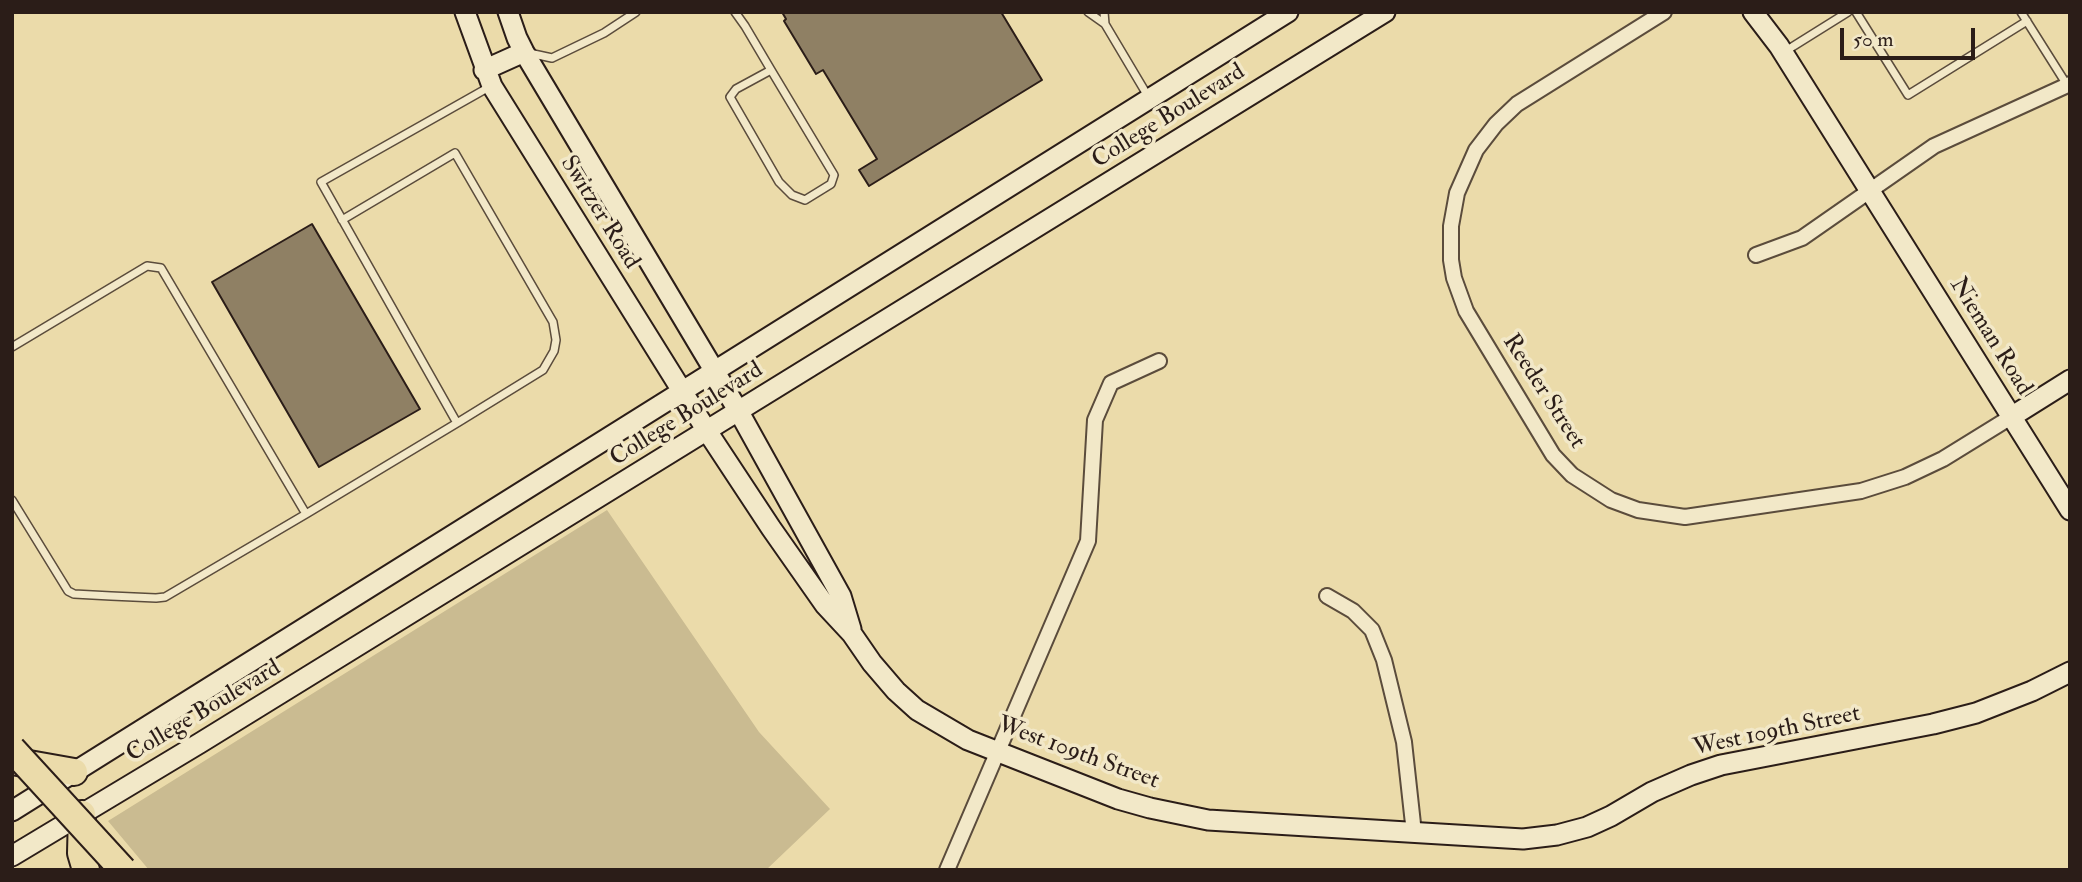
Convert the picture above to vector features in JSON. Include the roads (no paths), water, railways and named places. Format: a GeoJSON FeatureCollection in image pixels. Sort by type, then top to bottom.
{"type":"FeatureCollection","features":[{"type":"Feature","properties":{"kind":"highway"},"geometry":{"type":"LineString","coordinates":[[12,749],[123,870]]}},
{"type":"Feature","properties":{"kind":"highway"},"geometry":{"type":"LineString","coordinates":[[12,761],[74,772]]}},
{"type":"Feature","properties":{"kind":"highway"},"geometry":{"type":"LineString","coordinates":[[82,814],[81,853],[86,870]]}},
{"type":"Feature","properties":{"kind":"main road","name":"Switzer Road"},"geometry":{"type":"LineString","coordinates":[[466,12],[488,78],[707,431]]}},
{"type":"Feature","properties":{"kind":"main road","name":"Switzer Road"},"geometry":{"type":"LineString","coordinates":[[508,12],[524,52],[739,412]]}},
{"type":"Feature","properties":{"kind":"main road","name":"College Boulevard"},"geometry":{"type":"LineString","coordinates":[[12,811],[1288,12]]}},
{"type":"Feature","properties":{"kind":"main road","name":"College Boulevard"},"geometry":{"type":"LineString","coordinates":[[12,856],[739,412],[1385,12]]}},
{"type":"Feature","properties":{"kind":"main road","name":"Nieman Road"},"geometry":{"type":"LineString","coordinates":[[1753,12],[1783,53],[2070,510]]}},
{"type":"Feature","properties":{"kind":"main road"},"geometry":{"type":"LineString","coordinates":[[488,78],[524,52]]}},
{"type":"Feature","properties":{"kind":"main road"},"geometry":{"type":"LineString","coordinates":[[2011,417],[2070,380]]}},
{"type":"Feature","properties":{"kind":"main road","name":"West 109th Street"},"geometry":{"type":"LineString","coordinates":[[739,412],[841,596],[852,634]]}},
{"type":"Feature","properties":{"kind":"main road","name":"West 109th Street"},"geometry":{"type":"LineString","coordinates":[[707,431],[825,605],[852,634],[896,691],[918,710],[950,731],[997,752],[1118,799],[1196,818],[1263,825],[1523,839],[1557,835],[1587,827],[1652,792],[1721,765],[1933,724],[2032,691],[2070,672]]}},
{"type":"Feature","properties":{"kind":"main road"},"geometry":{"type":"LineString","coordinates":[[771,528],[795,513]]}},
{"type":"Feature","properties":{"kind":"street","name":"Reeder Street"},"geometry":{"type":"LineString","coordinates":[[1664,12],[1517,104],[1496,124],[1476,150],[1457,193],[1451,226],[1451,252],[1454,278],[1465,311],[1553,455],[1572,475],[1611,500],[1638,510],[1685,517],[1861,491],[1906,477],[2011,417]]}},
{"type":"Feature","properties":{"kind":"street"},"geometry":{"type":"LineString","coordinates":[[1756,256],[1802,238],[1934,146],[2068,85]]}},
{"type":"Feature","properties":{"kind":"street"},"geometry":{"type":"LineString","coordinates":[[947,870],[1088,541],[1095,420],[1111,383],[1159,361]]}},
{"type":"Feature","properties":{"kind":"street"},"geometry":{"type":"LineString","coordinates":[[1327,596],[1353,611],[1372,630],[1384,660],[1404,742],[1414,833]]}},
{"type":"Feature","properties":{"kind":"lane"},"geometry":{"type":"LineString","coordinates":[[524,52],[552,58],[604,33],[636,12]]}},
{"type":"Feature","properties":{"kind":"lane"},"geometry":{"type":"LineString","coordinates":[[735,12],[771,70],[834,175],[831,184],[805,200],[792,195],[779,182],[730,97],[737,89],[771,70]]}},
{"type":"Feature","properties":{"kind":"lane"},"geometry":{"type":"LineString","coordinates":[[1088,12],[1105,24],[1149,99]]}},
{"type":"Feature","properties":{"kind":"lane"},"geometry":{"type":"LineString","coordinates":[[1104,12],[1105,24]]}},
{"type":"Feature","properties":{"kind":"lane"},"geometry":{"type":"LineString","coordinates":[[1783,53],[1848,12]]}},
{"type":"Feature","properties":{"kind":"lane"},"geometry":{"type":"LineString","coordinates":[[1856,12],[1908,95],[2027,21]]}},
{"type":"Feature","properties":{"kind":"lane"},"geometry":{"type":"LineString","coordinates":[[2021,12],[2068,85]]}},
{"type":"Feature","properties":{"kind":"lane"},"geometry":{"type":"LineString","coordinates":[[457,423],[321,182],[488,78]]}},
{"type":"Feature","properties":{"kind":"lane"},"geometry":{"type":"LineString","coordinates":[[12,500],[68,591],[75,594],[165,597],[543,370],[554,351],[556,340],[553,322],[456,153],[342,220]]}},
{"type":"Feature","properties":{"kind":"lane"},"geometry":{"type":"LineString","coordinates":[[12,346],[148,266],[161,268],[306,514]]}}]}
